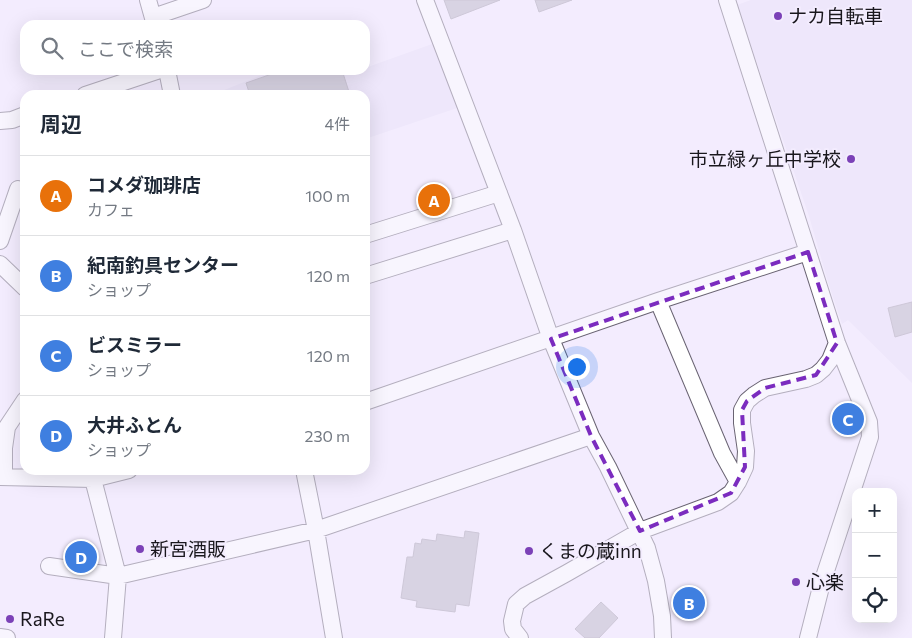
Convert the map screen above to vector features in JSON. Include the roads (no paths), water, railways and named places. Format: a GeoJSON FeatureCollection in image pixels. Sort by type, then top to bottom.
{"type":"FeatureCollection","features":[{"type":"Feature","properties":{"kind":"street"},"geometry":{"type":"LineString","coordinates":[[148,0],[154,20]]}},
{"type":"Feature","properties":{"kind":"street"},"geometry":{"type":"LineString","coordinates":[[156,20],[203,0]]}},
{"type":"Feature","properties":{"kind":"street"},"geometry":{"type":"LineString","coordinates":[[426,0],[513,230],[551,339],[591,436],[647,548],[656,581],[662,616],[663,638]]}},
{"type":"Feature","properties":{"kind":"street"},"geometry":{"type":"LineString","coordinates":[[727,0],[837,343],[869,422],[870,437],[822,582],[808,638]]}},
{"type":"Feature","properties":{"kind":"street"},"geometry":{"type":"LineString","coordinates":[[100,90],[145,75]]}},
{"type":"Feature","properties":{"kind":"street"},"geometry":{"type":"LineString","coordinates":[[167,75],[171,90]]}},
{"type":"Feature","properties":{"kind":"street"},"geometry":{"type":"LineString","coordinates":[[0,121],[20,117]]}},
{"type":"Feature","properties":{"kind":"street"},"geometry":{"type":"LineString","coordinates":[[0,241],[18,189]]}},
{"type":"Feature","properties":{"kind":"street"},"geometry":{"type":"LineString","coordinates":[[370,233],[499,193]]}},
{"type":"Feature","properties":{"kind":"street"},"geometry":{"type":"LineString","coordinates":[[370,274],[513,230]]}},
{"type":"Feature","properties":{"kind":"street"},"geometry":{"type":"LineString","coordinates":[[370,400],[658,301],[808,252]]}},
{"type":"Feature","properties":{"kind":"street"},"geometry":{"type":"LineString","coordinates":[[0,264],[20,283]]}},
{"type":"Feature","properties":{"kind":"street"},"geometry":{"type":"LineString","coordinates":[[658,301],[722,453],[738,482]]}},
{"type":"Feature","properties":{"kind":"street"},"geometry":{"type":"LineString","coordinates":[[520,638],[513,629],[512,621],[516,604],[520,599],[640,531],[718,502],[731,493],[745,467],[746,451],[742,410],[747,401],[754,394],[765,388],[816,375],[830,360],[837,343]]}},
{"type":"Feature","properties":{"kind":"street"},"geometry":{"type":"LineString","coordinates":[[20,408],[7,427],[2,477],[93,479],[109,475]]}},
{"type":"Feature","properties":{"kind":"street"},"geometry":{"type":"LineString","coordinates":[[49,566],[118,576],[316,530],[591,436]]}},
{"type":"Feature","properties":{"kind":"street"},"geometry":{"type":"LineString","coordinates":[[305,475],[334,638]]}},
{"type":"Feature","properties":{"kind":"street"},"geometry":{"type":"LineString","coordinates":[[93,479],[118,576],[113,638]]}},
{"type":"Feature","properties":{"kind":"street"},"geometry":{"type":"LineString","coordinates":[[0,637],[7,638]]}},
{"type":"Feature","properties":{"kind":"place","name":"ナカ自転車"},"geometry":{"type":"Point","coordinates":[778,16]}},
{"type":"Feature","properties":{"kind":"place","name":"市立緑ヶ丘中学校"},"geometry":{"type":"Point","coordinates":[851,159]}},
{"type":"Feature","properties":{"kind":"place","name":"コメダ珈琲店"},"geometry":{"type":"Point","coordinates":[434,200]}},
{"type":"Feature","properties":{"kind":"place","name":"ビスミラー"},"geometry":{"type":"Point","coordinates":[848,419]}},
{"type":"Feature","properties":{"kind":"place","name":"新宮酒販"},"geometry":{"type":"Point","coordinates":[140,549]}},
{"type":"Feature","properties":{"kind":"place","name":"くまの蔵inn"},"geometry":{"type":"Point","coordinates":[529,551]}},
{"type":"Feature","properties":{"kind":"place","name":"大井ふとん"},"geometry":{"type":"Point","coordinates":[81,557]}},
{"type":"Feature","properties":{"kind":"place","name":"心楽"},"geometry":{"type":"Point","coordinates":[796,582]}},
{"type":"Feature","properties":{"kind":"place","name":"紀南釣具センター"},"geometry":{"type":"Point","coordinates":[689,603]}},
{"type":"Feature","properties":{"kind":"place","name":"RaRe"},"geometry":{"type":"Point","coordinates":[10,619]}}]}
